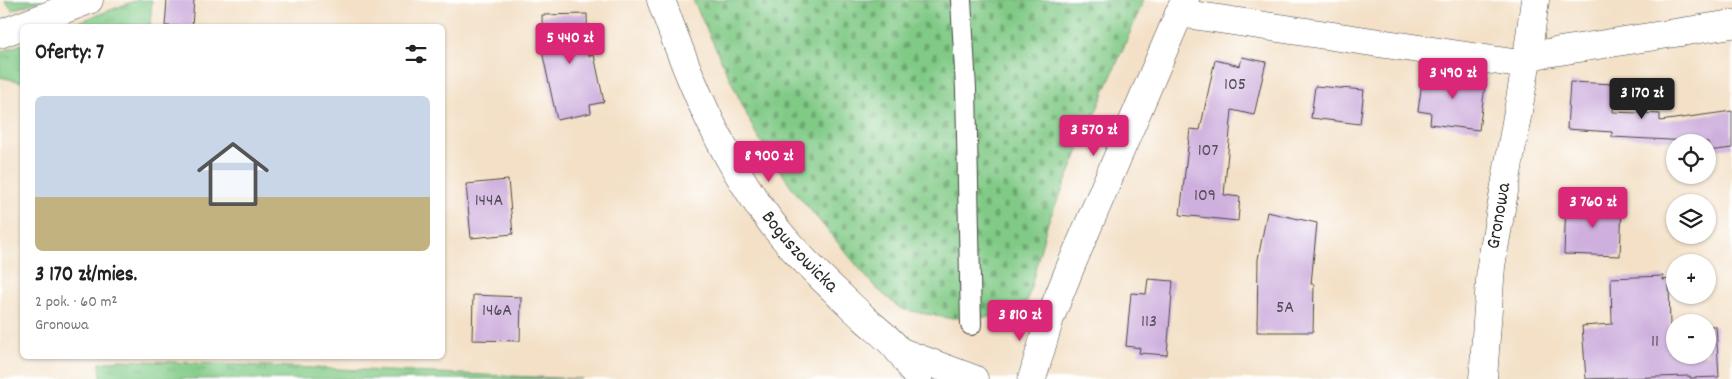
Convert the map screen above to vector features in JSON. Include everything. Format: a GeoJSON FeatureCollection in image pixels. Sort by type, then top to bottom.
{"type":"FeatureCollection","features":[{"type":"Feature","properties":{"kind":"street"},"geometry":{"type":"LineString","coordinates":[[26,24],[89,0]]}},
{"type":"Feature","properties":{"kind":"street","name":"Boguszowicka"},"geometry":{"type":"LineString","coordinates":[[661,0],[689,75],[709,121],[763,212],[811,268],[899,350],[918,379]]}},
{"type":"Feature","properties":{"kind":"street"},"geometry":{"type":"LineString","coordinates":[[961,0],[966,89],[972,325]]}},
{"type":"Feature","properties":{"kind":"street","name":"Gronowa"},"geometry":{"type":"LineString","coordinates":[[1483,379],[1491,266],[1527,60],[1535,0]]}},
{"type":"Feature","properties":{"kind":"street"},"geometry":{"type":"LineString","coordinates":[[1032,379],[1050,318],[1070,268],[1182,6],[1527,60],[1732,24]]}},
{"type":"Feature","properties":{"kind":"street"},"geometry":{"type":"LineString","coordinates":[[0,34],[20,26]]}},
{"type":"Feature","properties":{"kind":"street","name":"Boguszowicka"},"geometry":{"type":"LineString","coordinates":[[899,350],[974,379]]}},
{"type":"Feature","properties":{"kind":"green space"},"geometry":{"type":"Polygon","coordinates":[[[5,0],[42,0],[12,10],[5,0]]]}},
{"type":"Feature","properties":{"kind":"green space"},"geometry":{"type":"Polygon","coordinates":[[[137,0],[152,0],[150,24],[73,24],[137,0]]]}},
{"type":"Feature","properties":{"kind":"green space"},"geometry":{"type":"Polygon","coordinates":[[[693,0],[1144,0],[1047,225],[1027,302],[989,317],[947,318],[901,309],[875,287],[792,188],[756,134],[693,0]]]}},
{"type":"Feature","properties":{"kind":"green space"},"geometry":{"type":"Polygon","coordinates":[[[20,45],[20,82],[0,77],[0,52],[20,45]]]}},
{"type":"Feature","properties":{"kind":"green space"},"geometry":{"type":"Polygon","coordinates":[[[119,360],[582,379],[101,379],[100,363],[119,360]]]}},
{"type":"Feature","properties":{"kind":"building"},"geometry":{"type":"Polygon","coordinates":[[[167,0],[194,0],[192,24],[165,24],[167,0]]]}},
{"type":"Feature","properties":{"kind":"building"},"geometry":{"type":"Polygon","coordinates":[[[587,14],[588,56],[594,55],[604,102],[590,105],[591,113],[557,120],[543,56],[542,15],[587,14]]]}},
{"type":"Feature","properties":{"kind":"building"},"geometry":{"type":"Polygon","coordinates":[[[1242,57],[1266,62],[1254,115],[1232,110],[1224,195],[1240,197],[1238,221],[1180,215],[1190,129],[1200,130],[1215,60],[1240,66],[1242,57]]]}},
{"type":"Feature","properties":{"kind":"building"},"geometry":{"type":"Polygon","coordinates":[[[1437,72],[1486,79],[1479,130],[1430,124],[1431,113],[1418,111],[1423,75],[1436,77],[1437,72]]]}},
{"type":"Feature","properties":{"kind":"building"},"geometry":{"type":"Polygon","coordinates":[[[1570,82],[1615,84],[1613,112],[1660,114],[1660,121],[1732,111],[1732,148],[1716,150],[1716,134],[1666,134],[1666,140],[1612,137],[1612,132],[1567,129],[1570,82]]]}},
{"type":"Feature","properties":{"kind":"building"},"geometry":{"type":"Polygon","coordinates":[[[1315,86],[1364,90],[1360,124],[1311,118],[1315,86]]]}},
{"type":"Feature","properties":{"kind":"building"},"geometry":{"type":"Polygon","coordinates":[[[508,180],[513,234],[471,238],[466,184],[508,180]]]}},
{"type":"Feature","properties":{"kind":"building"},"geometry":{"type":"Polygon","coordinates":[[[1566,202],[1622,204],[1620,256],[1564,254],[1566,202]]]}},
{"type":"Feature","properties":{"kind":"building"},"geometry":{"type":"Polygon","coordinates":[[[1267,212],[1317,223],[1311,284],[1314,284],[1313,332],[1257,332],[1258,259],[1267,212]]]}},
{"type":"Feature","properties":{"kind":"building"},"geometry":{"type":"Polygon","coordinates":[[[1663,276],[1663,280],[1666,280],[1666,304],[1670,304],[1670,314],[1666,314],[1666,364],[1716,364],[1716,326],[1719,377],[1586,379],[1582,326],[1612,324],[1611,278],[1663,276]]]}},
{"type":"Feature","properties":{"kind":"building"},"geometry":{"type":"Polygon","coordinates":[[[1148,279],[1173,281],[1167,355],[1139,353],[1140,348],[1126,346],[1131,293],[1146,294],[1148,279]]]}},
{"type":"Feature","properties":{"kind":"building"},"geometry":{"type":"Polygon","coordinates":[[[473,295],[521,297],[520,341],[472,340],[473,295]]]}}]}
